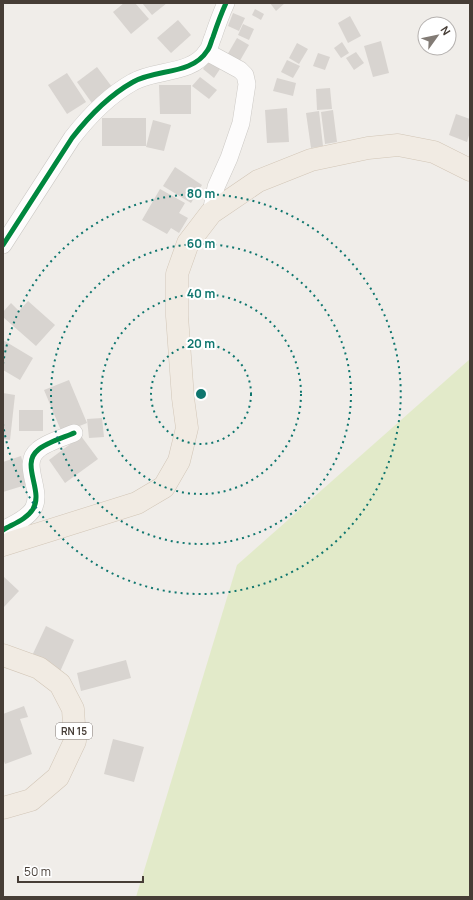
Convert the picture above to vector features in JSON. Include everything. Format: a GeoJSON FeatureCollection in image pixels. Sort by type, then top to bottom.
{"type":"FeatureCollection","features":[{"type":"Feature","properties":{"kind":"main road"},"geometry":{"type":"LineString","coordinates":[[3,545],[137,503],[164,487],[179,461],[187,428],[183,398],[177,316],[177,274],[188,243],[210,213],[258,182],[311,160],[368,148],[398,145],[434,152],[470,170]]}},
{"type":"Feature","properties":{"kind":"main road","name":"RN 15"},"geometry":{"type":"LineString","coordinates":[[3,655],[39,668],[60,684],[73,709],[75,741],[58,777],[31,800],[3,808]]}},
{"type":"Feature","properties":{"kind":"street"},"geometry":{"type":"LineString","coordinates":[[3,245],[72,138],[85,122],[100,106],[133,82],[150,75],[180,69],[195,63],[207,52],[226,3]]}},
{"type":"Feature","properties":{"kind":"street"},"geometry":{"type":"LineString","coordinates":[[207,52],[240,70],[245,76],[248,84],[242,123],[216,187],[210,213]]}},
{"type":"Feature","properties":{"kind":"street"},"geometry":{"type":"LineString","coordinates":[[3,530],[25,518],[33,509],[36,498],[30,464],[33,455],[38,449],[74,433]]}},
{"type":"Feature","properties":{"kind":"street"},"geometry":{"type":"LineString","coordinates":[[3,665],[39,668]]}},
{"type":"Feature","properties":{"kind":"green space"},"geometry":{"type":"Polygon","coordinates":[[[470,359],[470,897],[136,897],[237,565],[470,359]]]}},
{"type":"Feature","properties":{"kind":"building"},"geometry":{"type":"Polygon","coordinates":[[[124,3],[135,3],[149,19],[131,34],[113,12],[124,3]]]}},
{"type":"Feature","properties":{"kind":"building"},"geometry":{"type":"Polygon","coordinates":[[[142,3],[167,3],[152,15],[142,3]]]}},
{"type":"Feature","properties":{"kind":"building"},"geometry":{"type":"Polygon","coordinates":[[[270,3],[285,3],[276,11],[270,3]]]}},
{"type":"Feature","properties":{"kind":"building"},"geometry":{"type":"Polygon","coordinates":[[[255,9],[264,14],[261,20],[252,15],[255,9]]]}},
{"type":"Feature","properties":{"kind":"building"},"geometry":{"type":"Polygon","coordinates":[[[233,13],[245,18],[239,31],[228,26],[233,13]]]}},
{"type":"Feature","properties":{"kind":"building"},"geometry":{"type":"Polygon","coordinates":[[[350,16],[361,36],[348,43],[338,23],[350,16]]]}},
{"type":"Feature","properties":{"kind":"building"},"geometry":{"type":"Polygon","coordinates":[[[178,20],[191,35],[171,53],[157,38],[178,20]]]}},
{"type":"Feature","properties":{"kind":"building"},"geometry":{"type":"Polygon","coordinates":[[[243,24],[254,29],[249,40],[238,35],[243,24]]]}},
{"type":"Feature","properties":{"kind":"building"},"geometry":{"type":"Polygon","coordinates":[[[237,38],[249,45],[238,64],[226,57],[237,38]]]}},
{"type":"Feature","properties":{"kind":"building"},"geometry":{"type":"Polygon","coordinates":[[[381,41],[389,73],[373,77],[364,46],[381,41]]]}},
{"type":"Feature","properties":{"kind":"building"},"geometry":{"type":"Polygon","coordinates":[[[342,42],[349,53],[341,58],[334,48],[342,42]]]}},
{"type":"Feature","properties":{"kind":"building"},"geometry":{"type":"Polygon","coordinates":[[[297,43],[308,49],[299,64],[289,58],[297,43]]]}},
{"type":"Feature","properties":{"kind":"building"},"geometry":{"type":"Polygon","coordinates":[[[356,52],[364,63],[354,70],[346,58],[356,52]]]}},
{"type":"Feature","properties":{"kind":"building"},"geometry":{"type":"Polygon","coordinates":[[[318,53],[330,57],[325,70],[313,66],[318,53]]]}},
{"type":"Feature","properties":{"kind":"building"},"geometry":{"type":"Polygon","coordinates":[[[211,58],[222,66],[214,78],[203,69],[211,58]]]}},
{"type":"Feature","properties":{"kind":"building"},"geometry":{"type":"Polygon","coordinates":[[[287,60],[300,66],[293,78],[281,72],[287,60]]]}},
{"type":"Feature","properties":{"kind":"building"},"geometry":{"type":"Polygon","coordinates":[[[97,67],[115,91],[94,106],[77,82],[97,67]]]}},
{"type":"Feature","properties":{"kind":"building"},"geometry":{"type":"Polygon","coordinates":[[[67,73],[86,102],[67,114],[48,85],[67,73]]]}},
{"type":"Feature","properties":{"kind":"building"},"geometry":{"type":"Polygon","coordinates":[[[200,77],[217,90],[209,99],[192,86],[200,77]]]}},
{"type":"Feature","properties":{"kind":"building"},"geometry":{"type":"Polygon","coordinates":[[[277,78],[296,83],[293,96],[273,91],[277,78]]]}},
{"type":"Feature","properties":{"kind":"building"},"geometry":{"type":"Polygon","coordinates":[[[159,85],[191,85],[191,114],[160,114],[159,85]]]}},
{"type":"Feature","properties":{"kind":"building"},"geometry":{"type":"Polygon","coordinates":[[[330,88],[332,109],[317,110],[316,89],[330,88]]]}},
{"type":"Feature","properties":{"kind":"building"},"geometry":{"type":"Polygon","coordinates":[[[287,108],[289,142],[267,143],[265,110],[287,108]]]}},
{"type":"Feature","properties":{"kind":"building"},"geometry":{"type":"Polygon","coordinates":[[[333,110],[337,142],[325,144],[321,112],[333,110]]]}},
{"type":"Feature","properties":{"kind":"building"},"geometry":{"type":"Polygon","coordinates":[[[319,111],[323,146],[311,148],[306,113],[319,111]]]}},
{"type":"Feature","properties":{"kind":"building"},"geometry":{"type":"Polygon","coordinates":[[[456,114],[470,119],[470,132],[467,142],[449,135],[456,114]]]}},
{"type":"Feature","properties":{"kind":"building"},"geometry":{"type":"Polygon","coordinates":[[[102,118],[146,118],[146,146],[102,146],[102,118]]]}},
{"type":"Feature","properties":{"kind":"building"},"geometry":{"type":"Polygon","coordinates":[[[153,120],[171,125],[164,151],[146,147],[153,120]]]}},
{"type":"Feature","properties":{"kind":"building"},"geometry":{"type":"Polygon","coordinates":[[[175,167],[202,185],[191,203],[163,186],[175,167]]]}},
{"type":"Feature","properties":{"kind":"building"},"geometry":{"type":"Polygon","coordinates":[[[160,189],[185,203],[179,213],[188,218],[179,233],[171,228],[167,234],[142,220],[160,189]]]}},
{"type":"Feature","properties":{"kind":"building"},"geometry":{"type":"Polygon","coordinates":[[[28,301],[55,325],[36,346],[3,317],[3,312],[11,303],[19,311],[28,301]]]}},
{"type":"Feature","properties":{"kind":"building"},"geometry":{"type":"Polygon","coordinates":[[[3,340],[33,358],[20,380],[3,370],[3,340]]]}},
{"type":"Feature","properties":{"kind":"building"},"geometry":{"type":"Polygon","coordinates":[[[69,380],[87,423],[62,433],[44,390],[69,380]]]}},
{"type":"Feature","properties":{"kind":"building"},"geometry":{"type":"Polygon","coordinates":[[[3,393],[15,395],[10,440],[3,439],[3,393]]]}},
{"type":"Feature","properties":{"kind":"building"},"geometry":{"type":"Polygon","coordinates":[[[19,410],[43,410],[43,431],[19,431],[19,410]]]}},
{"type":"Feature","properties":{"kind":"building"},"geometry":{"type":"Polygon","coordinates":[[[102,418],[104,437],[89,438],[87,419],[102,418]]]}},
{"type":"Feature","properties":{"kind":"building"},"geometry":{"type":"Polygon","coordinates":[[[81,436],[98,459],[65,483],[49,460],[81,436]]]}},
{"type":"Feature","properties":{"kind":"building"},"geometry":{"type":"Polygon","coordinates":[[[21,456],[29,484],[3,492],[3,462],[21,456]]]}},
{"type":"Feature","properties":{"kind":"building"},"geometry":{"type":"Polygon","coordinates":[[[3,576],[19,591],[3,608],[3,576]]]}},
{"type":"Feature","properties":{"kind":"building"},"geometry":{"type":"Polygon","coordinates":[[[46,626],[74,640],[59,674],[30,660],[46,626]]]}},
{"type":"Feature","properties":{"kind":"building"},"geometry":{"type":"Polygon","coordinates":[[[126,660],[131,678],[81,691],[77,673],[126,660]]]}},
{"type":"Feature","properties":{"kind":"building"},"geometry":{"type":"Polygon","coordinates":[[[24,706],[28,717],[20,719],[32,754],[5,764],[3,759],[3,714],[24,706]]]}},
{"type":"Feature","properties":{"kind":"building"},"geometry":{"type":"Polygon","coordinates":[[[113,739],[144,747],[134,782],[104,774],[113,739]]]}},
{"type":"Feature","properties":{"kind":"cycle path"},"geometry":{"type":"LineString","coordinates":[[3,245],[72,138],[92,114],[107,100],[133,82],[152,75],[183,68],[200,59],[209,48],[226,3]]}},
{"type":"Feature","properties":{"kind":"cycle path"},"geometry":{"type":"LineString","coordinates":[[3,530],[30,513],[36,502],[36,494],[31,470],[33,456],[41,447],[74,433]]}}]}
